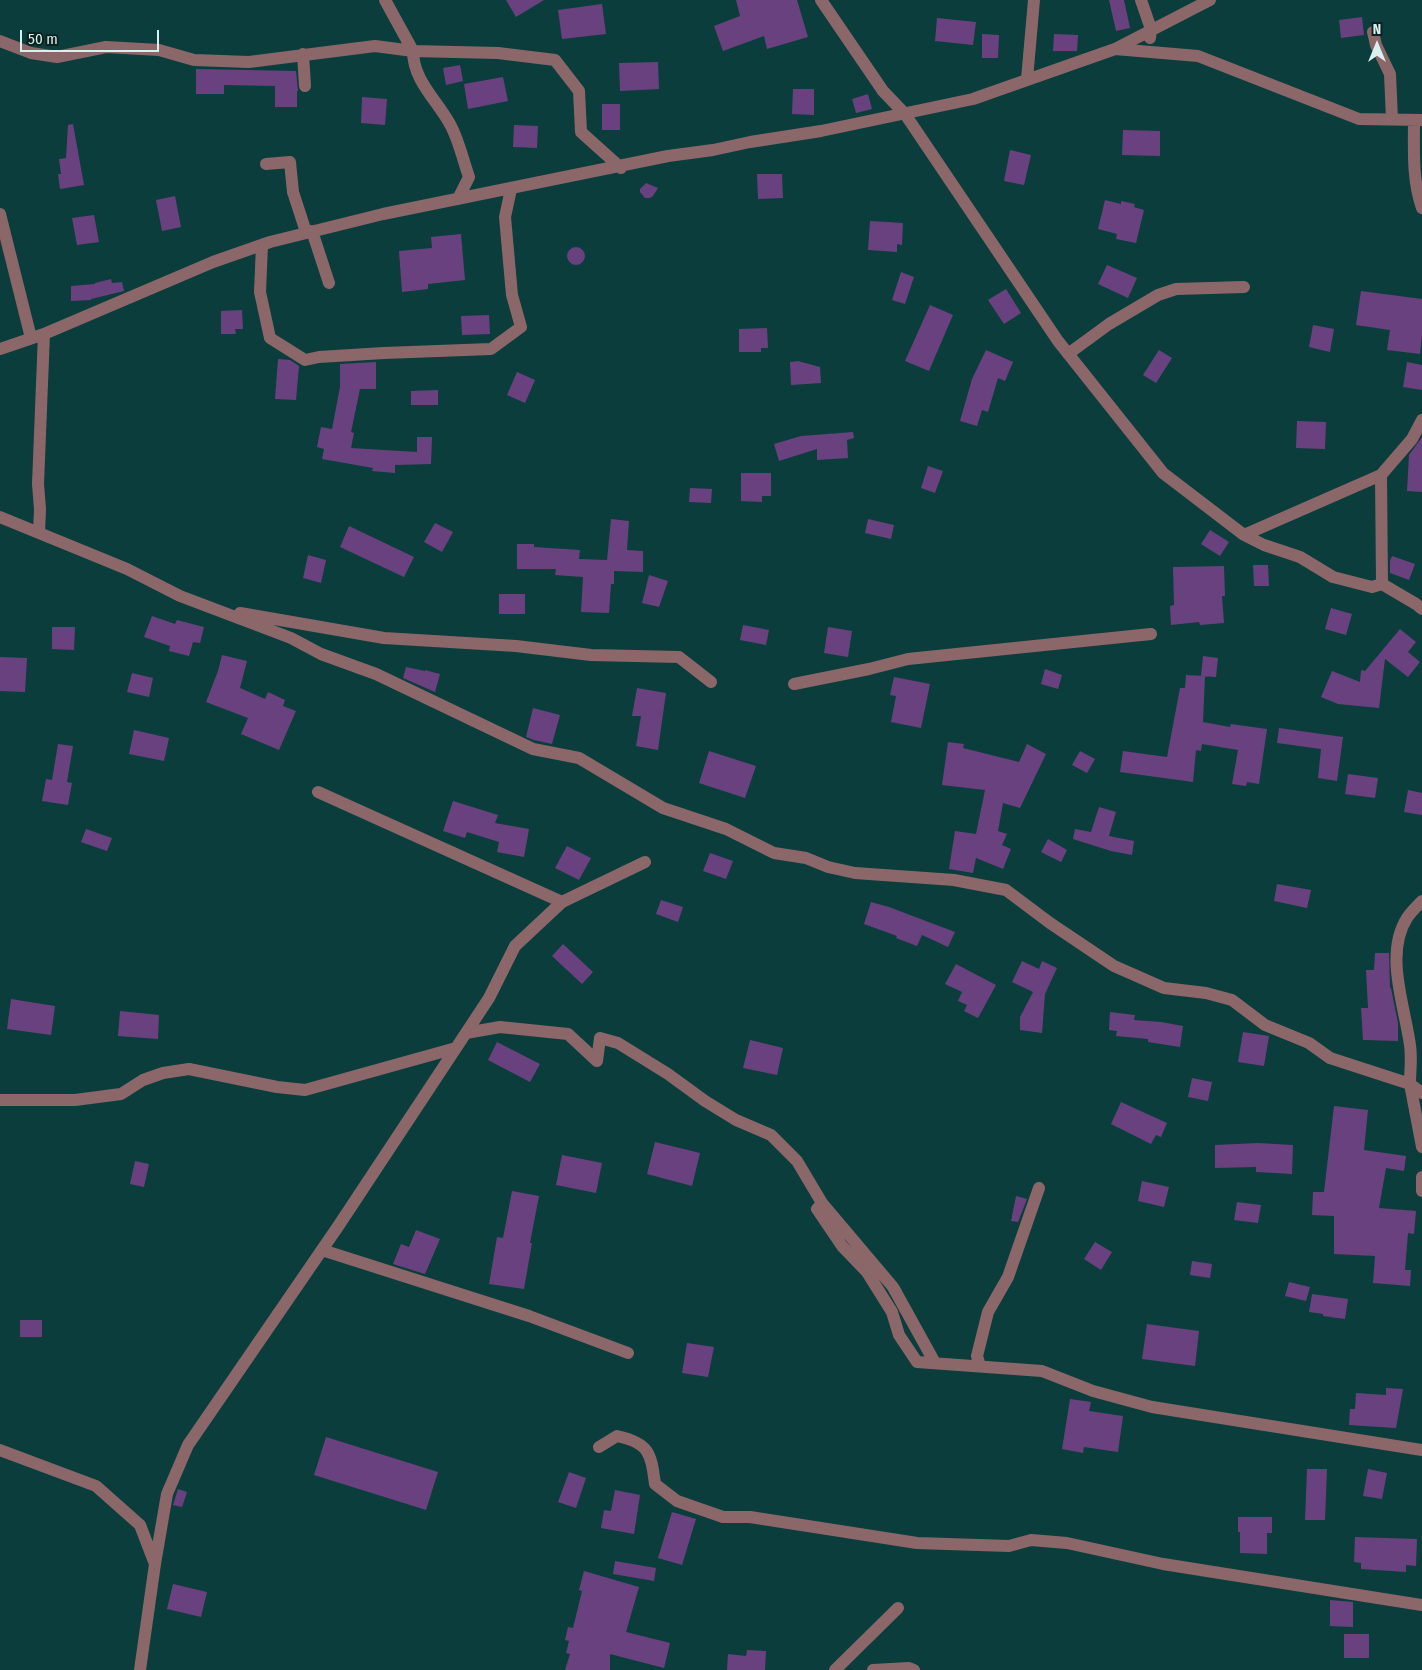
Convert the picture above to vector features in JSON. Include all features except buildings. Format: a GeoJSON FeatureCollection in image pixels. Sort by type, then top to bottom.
{"type":"FeatureCollection","features":[{"type":"Feature","properties":{"kind":"street"},"geometry":{"type":"LineString","coordinates":[[385,0],[413,51],[413,59],[425,89],[451,126],[468,177],[458,199]]}},
{"type":"Feature","properties":{"kind":"street"},"geometry":{"type":"LineString","coordinates":[[821,0],[883,91],[905,114],[1068,354],[1163,472],[1244,535],[1264,545],[1300,557],[1333,578],[1372,587],[1382,584],[1422,609]]}},
{"type":"Feature","properties":{"kind":"street"},"geometry":{"type":"LineString","coordinates":[[1027,79],[1034,0]]}},
{"type":"Feature","properties":{"kind":"street"},"geometry":{"type":"LineString","coordinates":[[1141,0],[1151,30],[1148,52]]}},
{"type":"Feature","properties":{"kind":"street"},"geometry":{"type":"LineString","coordinates":[[0,349],[44,334],[213,262],[262,245],[309,232],[383,214],[668,156],[821,132],[973,99],[1115,49],[1210,0]]}},
{"type":"Feature","properties":{"kind":"street"},"geometry":{"type":"LineString","coordinates":[[1374,32],[1376,45],[1390,74],[1392,120]]}},
{"type":"Feature","properties":{"kind":"street"},"geometry":{"type":"LineString","coordinates":[[0,41],[31,53],[57,57],[106,47],[159,50],[194,60],[250,62],[375,46],[413,51],[498,53],[555,60],[579,91],[581,132],[620,167]]}},
{"type":"Feature","properties":{"kind":"street"},"geometry":{"type":"LineString","coordinates":[[1115,49],[1198,56],[1360,119],[1418,120],[1414,166],[1417,194],[1422,208]]}},
{"type":"Feature","properties":{"kind":"street"},"geometry":{"type":"LineString","coordinates":[[303,54],[305,86]]}},
{"type":"Feature","properties":{"kind":"street"},"geometry":{"type":"LineString","coordinates":[[266,164],[290,162],[293,192],[329,283]]}},
{"type":"Feature","properties":{"kind":"street"},"geometry":{"type":"LineString","coordinates":[[262,245],[260,292],[270,338],[305,360],[319,357],[492,349],[521,328],[512,295],[505,217],[511,188]]}},
{"type":"Feature","properties":{"kind":"street"},"geometry":{"type":"LineString","coordinates":[[0,214],[31,338]]}},
{"type":"Feature","properties":{"kind":"street"},"geometry":{"type":"LineString","coordinates":[[1068,354],[1109,324],[1158,295],[1176,289],[1244,287]]}},
{"type":"Feature","properties":{"kind":"street"},"geometry":{"type":"LineString","coordinates":[[39,533],[38,484],[44,334]]}},
{"type":"Feature","properties":{"kind":"street"},"geometry":{"type":"LineString","coordinates":[[1244,535],[1382,475],[1412,439],[1422,420]]}},
{"type":"Feature","properties":{"kind":"street"},"geometry":{"type":"LineString","coordinates":[[1382,475],[1382,584]]}},
{"type":"Feature","properties":{"kind":"street"},"geometry":{"type":"LineString","coordinates":[[0,517],[127,569],[180,596],[291,638],[321,654],[376,674],[533,749],[579,758],[663,808],[726,829],[774,853],[806,858],[828,867],[855,872],[954,880],[1006,890],[1050,923],[1114,966],[1164,988],[1206,993],[1232,1000],[1265,1025],[1309,1043],[1330,1058],[1410,1084],[1422,1093]]}},
{"type":"Feature","properties":{"kind":"street"},"geometry":{"type":"LineString","coordinates":[[208,607],[384,638],[516,646],[591,655],[679,657],[710,682]]}},
{"type":"Feature","properties":{"kind":"street"},"geometry":{"type":"LineString","coordinates":[[794,684],[908,659],[1151,634]]}},
{"type":"Feature","properties":{"kind":"street"},"geometry":{"type":"LineString","coordinates":[[318,792],[562,902]]}},
{"type":"Feature","properties":{"kind":"street"},"geometry":{"type":"LineString","coordinates":[[140,1670],[167,1494],[188,1445],[322,1250],[489,998],[515,946],[562,902],[645,862]]}},
{"type":"Feature","properties":{"kind":"street"},"geometry":{"type":"LineString","coordinates":[[1422,901],[1407,917],[1400,932],[1396,950],[1400,993],[1411,1047],[1410,1084],[1422,1147]]}},
{"type":"Feature","properties":{"kind":"street"},"geometry":{"type":"LineString","coordinates":[[466,1033],[500,1026],[568,1034],[598,1060],[600,1038],[618,1043],[736,1120],[771,1135],[798,1162],[822,1203],[893,1287],[935,1363]]}},
{"type":"Feature","properties":{"kind":"street"},"geometry":{"type":"LineString","coordinates":[[0,1100],[75,1100],[121,1094],[143,1080],[162,1073],[189,1068],[278,1087],[305,1090],[456,1048]]}},
{"type":"Feature","properties":{"kind":"street"},"geometry":{"type":"LineString","coordinates":[[1422,1177],[1422,1190]]}},
{"type":"Feature","properties":{"kind":"street"},"geometry":{"type":"LineString","coordinates":[[980,1366],[977,1356],[988,1312],[1008,1276],[1039,1188]]}},
{"type":"Feature","properties":{"kind":"street"},"geometry":{"type":"LineString","coordinates":[[822,1203],[817,1209],[842,1246],[867,1272],[892,1312],[899,1335],[917,1362],[1042,1371],[1093,1391],[1152,1407],[1422,1450]]}},
{"type":"Feature","properties":{"kind":"street"},"geometry":{"type":"LineString","coordinates":[[322,1250],[529,1316],[628,1353]]}},
{"type":"Feature","properties":{"kind":"street"},"geometry":{"type":"LineString","coordinates":[[599,1447],[617,1436],[629,1438],[641,1445],[651,1457],[656,1484],[677,1501],[723,1517],[750,1517],[917,1543],[1009,1546],[1032,1540],[1068,1543],[1163,1564],[1422,1605]]}},
{"type":"Feature","properties":{"kind":"street"},"geometry":{"type":"LineString","coordinates":[[0,1450],[96,1486],[140,1525],[155,1564]]}},
{"type":"Feature","properties":{"kind":"street"},"geometry":{"type":"LineString","coordinates":[[836,1670],[898,1608]]}},
{"type":"Feature","properties":{"kind":"street"},"geometry":{"type":"LineString","coordinates":[[874,1670],[908,1668],[914,1670]]}}]}
